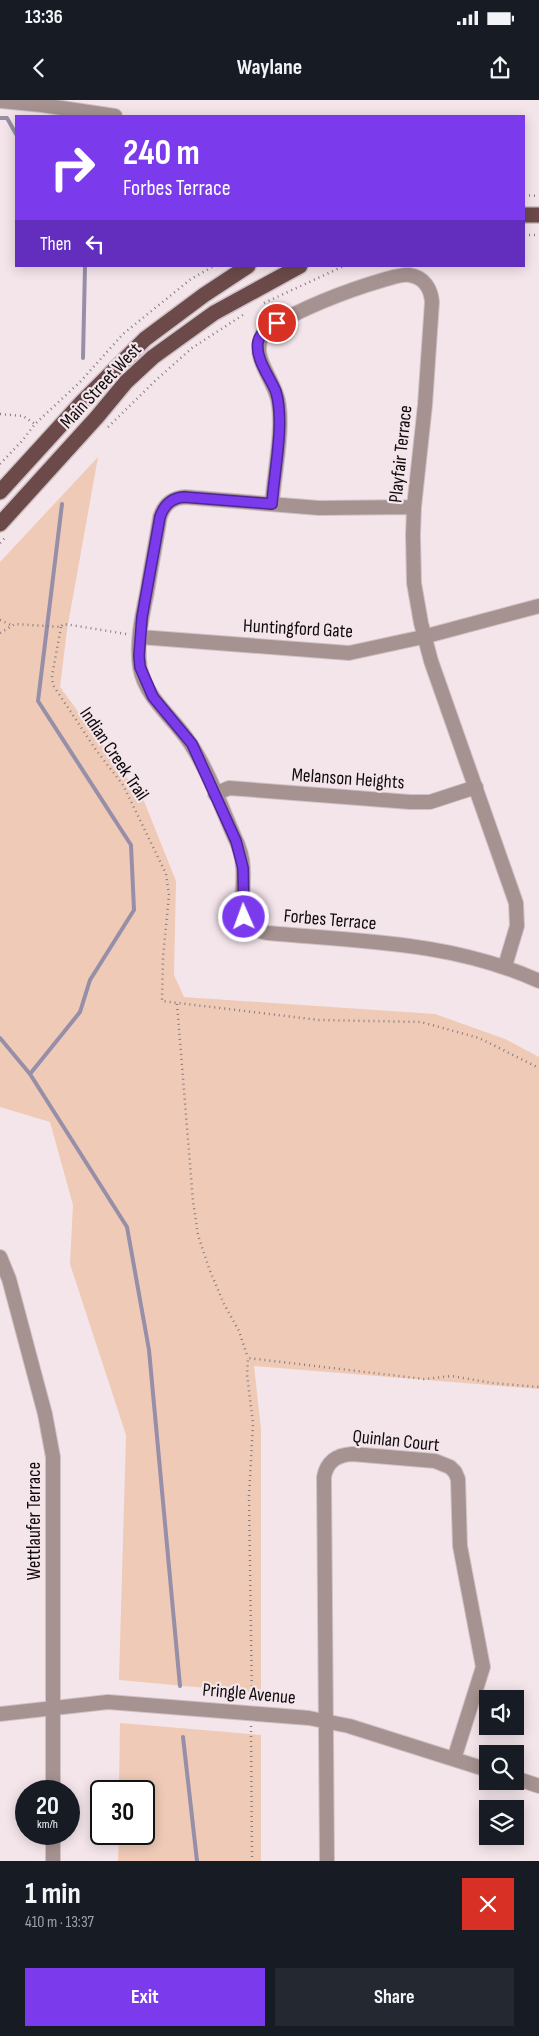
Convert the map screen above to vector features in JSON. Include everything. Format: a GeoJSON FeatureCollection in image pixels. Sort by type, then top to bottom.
{"type":"FeatureCollection","features":[{"type":"Feature","properties":{"kind":"main road"},"geometry":{"type":"LineString","coordinates":[[525,215],[539,216]]}},
{"type":"Feature","properties":{"kind":"main road","name":"Main Street West"},"geometry":{"type":"LineString","coordinates":[[0,492],[82,402],[145,339],[204,295],[246,267]]}},
{"type":"Feature","properties":{"kind":"main road","name":"Main Street West"},"geometry":{"type":"LineString","coordinates":[[3,530],[126,382],[153,357],[214,313],[282,270],[296,267]]}},
{"type":"Feature","properties":{"kind":"street"},"geometry":{"type":"LineString","coordinates":[[0,101],[108,115]]}},
{"type":"Feature","properties":{"kind":"street","name":"Playfair Terrace"},"geometry":{"type":"LineString","coordinates":[[272,504],[279,411],[276,393],[260,357],[258,343],[266,329],[331,297],[368,285],[409,274],[423,282],[429,289],[432,302],[425,405],[414,507],[414,582],[423,636],[516,903],[517,926],[505,966]]}},
{"type":"Feature","properties":{"kind":"street","name":"Forbes Terrace"},"geometry":{"type":"LineString","coordinates":[[414,507],[319,508],[184,497],[178,497],[168,502],[162,510],[160,517],[140,638],[140,667],[153,697],[192,744],[215,794],[242,856],[244,874],[243,912],[247,923],[255,930],[268,934],[429,947],[505,966],[539,981]]}},
{"type":"Feature","properties":{"kind":"street","name":"Huntingford Gate"},"geometry":{"type":"LineString","coordinates":[[140,638],[349,653],[539,606]]}},
{"type":"Feature","properties":{"kind":"street","name":"Melanson Heights"},"geometry":{"type":"LineString","coordinates":[[215,794],[229,788],[430,802],[476,787]]}},
{"type":"Feature","properties":{"kind":"street","name":"Wettlaufer Terrace"},"geometry":{"type":"LineString","coordinates":[[0,1257],[10,1279],[51,1438],[53,1457],[53,1780]]}},
{"type":"Feature","properties":{"kind":"street","name":"Quinlan Court"},"geometry":{"type":"LineString","coordinates":[[327,1861],[326,1470],[334,1458],[352,1454],[444,1463],[455,1472],[458,1479],[460,1546],[483,1667],[454,1759]]}},
{"type":"Feature","properties":{"kind":"street","name":"Pringle Avenue"},"geometry":{"type":"LineString","coordinates":[[0,1714],[102,1702],[139,1703],[308,1718],[349,1726],[479,1767]]}},
{"type":"Feature","properties":{"kind":"street"},"geometry":{"type":"LineString","coordinates":[[524,1781],[539,1786]]}},
{"type":"Feature","properties":{"kind":"street"},"geometry":{"type":"LineString","coordinates":[[53,1845],[53,1861]]}},
{"type":"Feature","properties":{"kind":"path"},"geometry":{"type":"LineString","coordinates":[[525,195],[539,196]]}},
{"type":"Feature","properties":{"kind":"path"},"geometry":{"type":"LineString","coordinates":[[525,234],[539,235]]}},
{"type":"Feature","properties":{"kind":"path"},"geometry":{"type":"LineString","coordinates":[[0,464],[35,424],[80,382],[124,334],[191,279],[212,267]]}},
{"type":"Feature","properties":{"kind":"path"},"geometry":{"type":"LineString","coordinates":[[259,305],[342,267]]}},
{"type":"Feature","properties":{"kind":"path"},"geometry":{"type":"LineString","coordinates":[[108,427],[192,348],[252,309]]}},
{"type":"Feature","properties":{"kind":"path"},"geometry":{"type":"LineString","coordinates":[[0,414],[23,416],[35,424]]}},
{"type":"Feature","properties":{"kind":"path"},"geometry":{"type":"LineString","coordinates":[[0,543],[3,530]]}},
{"type":"Feature","properties":{"kind":"path"},"geometry":{"type":"LineString","coordinates":[[0,620],[11,625]]}},
{"type":"Feature","properties":{"kind":"path"},"geometry":{"type":"LineString","coordinates":[[0,633],[15,624],[61,627],[62,624],[126,634]]}},
{"type":"Feature","properties":{"kind":"path","name":"Indian Creek Trail"},"geometry":{"type":"LineString","coordinates":[[61,627],[52,676],[53,686],[96,750],[123,785],[166,874],[168,895],[162,1001],[177,1003]]}},
{"type":"Feature","properties":{"kind":"path"},"geometry":{"type":"LineString","coordinates":[[252,1861],[251,1553],[249,1496],[253,1423],[246,1374],[248,1358],[238,1331],[210,1271],[198,1235],[193,1201],[177,1003],[319,1020],[420,1022],[479,1038],[539,1068]]}},
{"type":"Feature","properties":{"kind":"path"},"geometry":{"type":"LineString","coordinates":[[248,1358],[424,1379],[452,1376],[492,1383],[539,1387]]}},
{"type":"Feature","properties":{"kind":"shaded area"},"geometry":{"type":"Polygon","coordinates":[[[98,457],[67,630],[60,687],[144,801],[176,881],[174,975],[184,997],[435,1014],[505,1039],[539,1057],[539,1389],[254,1366],[261,1429],[261,1693],[119,1680],[126,1435],[70,1264],[73,1205],[50,1122],[0,1107],[0,562],[98,457]]]}},
{"type":"Feature","properties":{"kind":"shaded area"},"geometry":{"type":"Polygon","coordinates":[[[120,1723],[261,1735],[261,1861],[118,1861],[119,1845],[155,1845],[155,1780],[119,1780],[120,1723]]]}},
{"type":"Feature","properties":{"kind":"waterway"},"geometry":{"type":"LineString","coordinates":[[0,118],[7,118],[15,132]]}},
{"type":"Feature","properties":{"kind":"waterway"},"geometry":{"type":"LineString","coordinates":[[83,358],[85,267]]}},
{"type":"Feature","properties":{"kind":"waterway"},"geometry":{"type":"LineString","coordinates":[[30,1074],[80,1012],[90,980],[134,910],[131,845],[38,701],[62,504]]}},
{"type":"Feature","properties":{"kind":"waterway"},"geometry":{"type":"LineString","coordinates":[[0,1038],[30,1074],[127,1227],[149,1350],[180,1686]]}},
{"type":"Feature","properties":{"kind":"waterway"},"geometry":{"type":"LineString","coordinates":[[183,1737],[197,1861]]}},
{"type":"Feature","properties":{"kind":"route"},"geometry":{"type":"LineString","coordinates":[[244,917],[242,856],[236,841],[192,744],[153,697],[145,682],[139,656],[142,617],[160,517],[162,510],[168,502],[178,497],[184,497],[272,504],[279,411],[276,393],[260,357],[258,343],[266,329],[277,323]]}}]}
